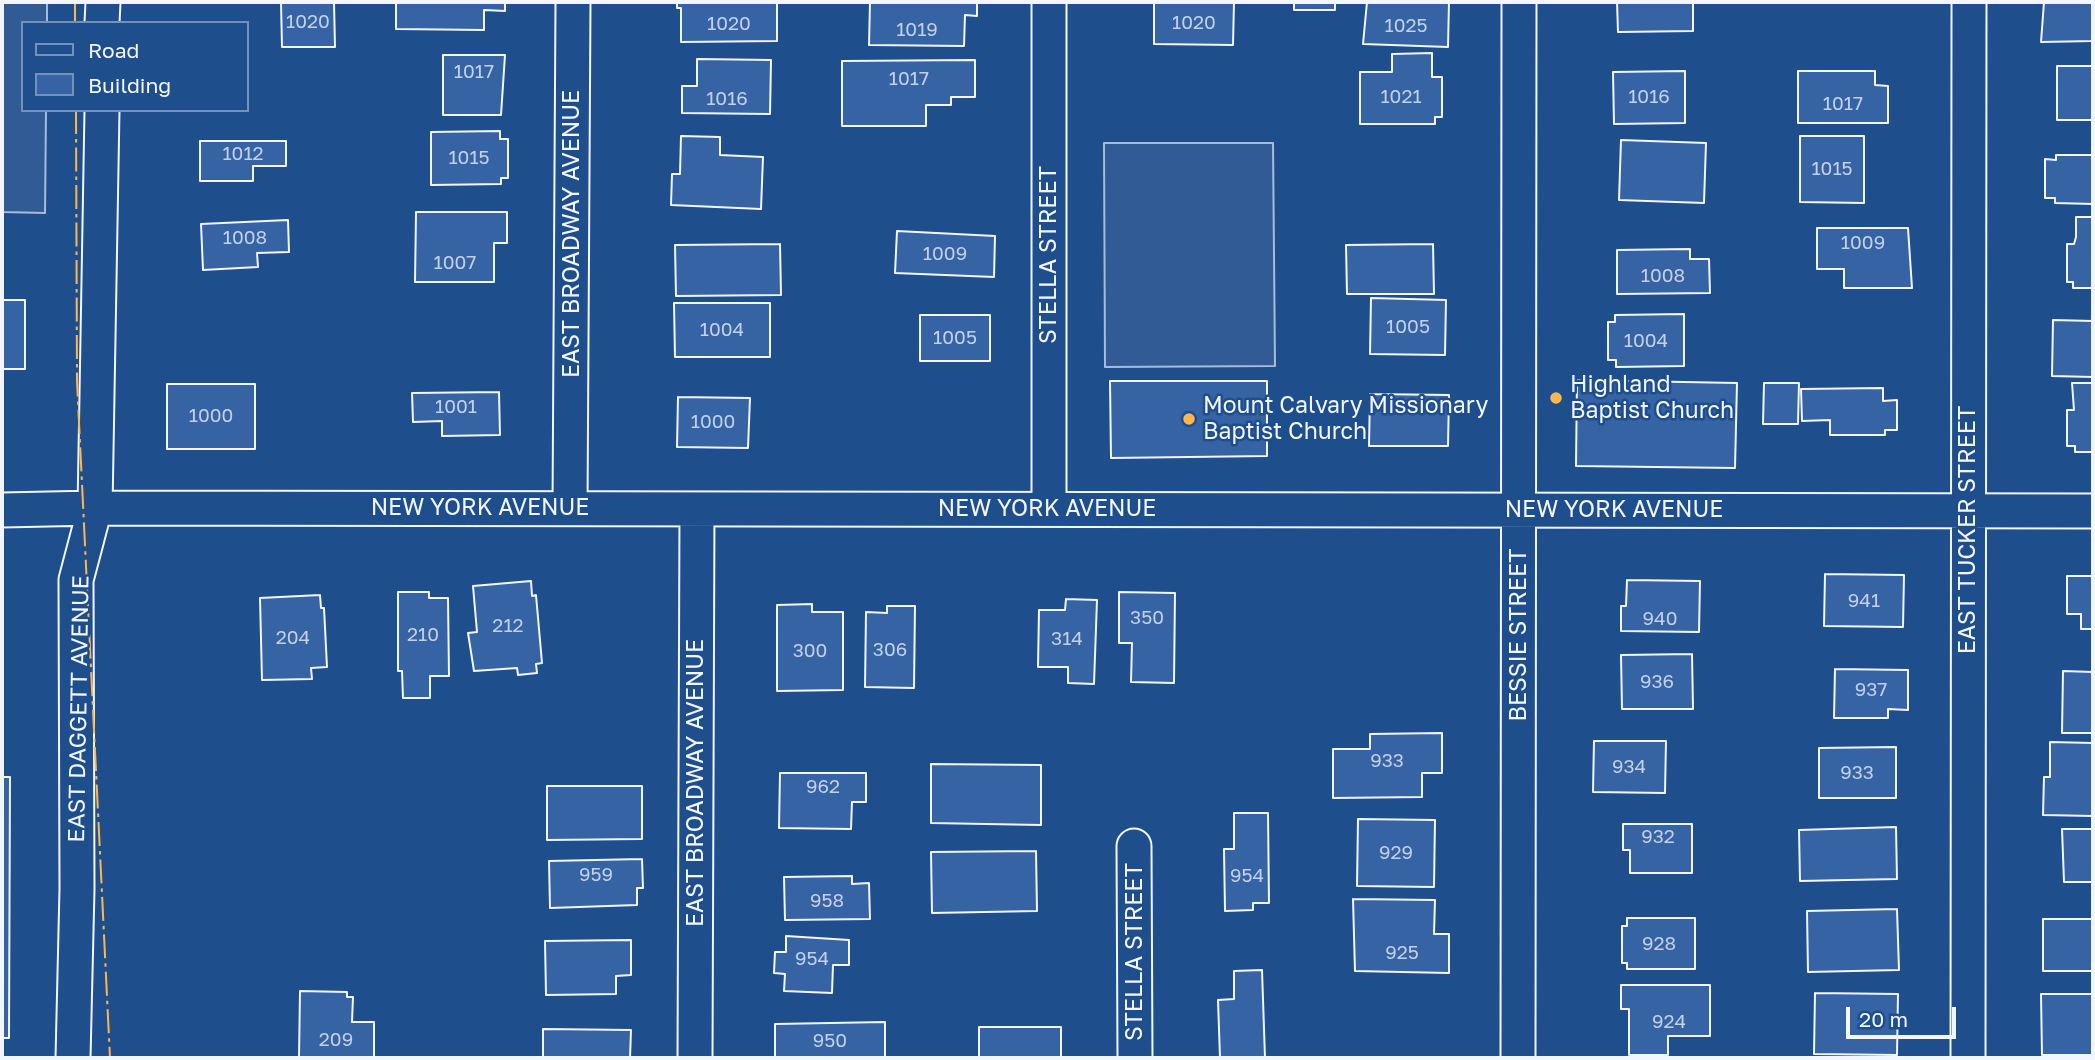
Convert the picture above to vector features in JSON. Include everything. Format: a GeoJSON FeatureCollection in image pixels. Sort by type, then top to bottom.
{"type":"FeatureCollection","features":[{"type":"Feature","properties":{"kind":"street"},"geometry":{"type":"LineString","coordinates":[[102,21],[103,2]]}},
{"type":"Feature","properties":{"kind":"street","name":"EAST BROADWAY AVENUE"},"geometry":{"type":"LineString","coordinates":[[570,508],[573,2]]}},
{"type":"Feature","properties":{"kind":"street","name":"STELLA STREET"},"geometry":{"type":"LineString","coordinates":[[1049,2],[1049,509]]}},
{"type":"Feature","properties":{"kind":"street","name":"BESSIE STREET"},"geometry":{"type":"LineString","coordinates":[[1518,1058],[1519,2]]}},
{"type":"Feature","properties":{"kind":"street","name":"EAST TUCKER STREET"},"geometry":{"type":"LineString","coordinates":[[1968,1058],[1969,2]]}},
{"type":"Feature","properties":{"kind":"street","name":"EAST DAGGETT AVENUE"},"geometry":{"type":"LineString","coordinates":[[73,1058],[77,889],[76,580],[95,508],[102,112]]}},
{"type":"Feature","properties":{"kind":"street","name":"NEW YORK AVENUE"},"geometry":{"type":"LineString","coordinates":[[2,510],[570,508],[2093,511]]}},
{"type":"Feature","properties":{"kind":"street","name":"EAST BROADWAY AVENUE"},"geometry":{"type":"LineString","coordinates":[[695,1058],[697,509]]}},
{"type":"Feature","properties":{"kind":"street","name":"STELLA STREET"},"geometry":{"type":"LineString","coordinates":[[1134,846],[1135,1058]]}},
{"type":"Feature","properties":{"kind":"shaded area"},"geometry":{"type":"Polygon","coordinates":[[[2,2],[47,2],[47,21],[21,21],[21,112],[46,112],[45,213],[2,212],[2,2]]]}},
{"type":"Feature","properties":{"kind":"shaded area"},"geometry":{"type":"Polygon","coordinates":[[[1104,143],[1273,143],[1275,366],[1105,367],[1104,143]]]}},
{"type":"Feature","properties":{"kind":"building"},"geometry":{"type":"Polygon","coordinates":[[[281,2],[334,2],[335,47],[282,47],[281,2]]]}},
{"type":"Feature","properties":{"kind":"building"},"geometry":{"type":"Polygon","coordinates":[[[396,2],[505,2],[505,11],[484,10],[484,30],[396,29],[396,2]]]}},
{"type":"Feature","properties":{"kind":"building"},"geometry":{"type":"Polygon","coordinates":[[[677,2],[777,2],[777,41],[681,42],[681,8],[677,8],[677,2]]]}},
{"type":"Feature","properties":{"kind":"building"},"geometry":{"type":"Polygon","coordinates":[[[870,2],[977,2],[977,16],[965,15],[964,46],[869,45],[870,2]]]}},
{"type":"Feature","properties":{"kind":"building"},"geometry":{"type":"Polygon","coordinates":[[[1154,2],[1234,2],[1233,45],[1154,44],[1154,2]]]}},
{"type":"Feature","properties":{"kind":"building"},"geometry":{"type":"Polygon","coordinates":[[[1294,2],[1335,2],[1335,10],[1294,10],[1294,2]]]}},
{"type":"Feature","properties":{"kind":"building"},"geometry":{"type":"Polygon","coordinates":[[[1367,2],[1449,2],[1448,47],[1363,44],[1367,2]]]}},
{"type":"Feature","properties":{"kind":"building"},"geometry":{"type":"Polygon","coordinates":[[[1617,2],[1693,2],[1693,31],[1618,32],[1617,2]]]}},
{"type":"Feature","properties":{"kind":"building"},"geometry":{"type":"Polygon","coordinates":[[[2044,2],[2093,2],[2093,41],[2041,42],[2044,2]]]}},
{"type":"Feature","properties":{"kind":"building"},"geometry":{"type":"Polygon","coordinates":[[[1432,53],[1432,77],[1442,77],[1442,117],[1435,117],[1435,124],[1360,124],[1360,72],[1392,72],[1392,54],[1432,53]]]}},
{"type":"Feature","properties":{"kind":"building"},"geometry":{"type":"Polygon","coordinates":[[[443,55],[505,55],[501,115],[443,115],[443,55]]]}},
{"type":"Feature","properties":{"kind":"building"},"geometry":{"type":"Polygon","coordinates":[[[697,59],[771,60],[770,114],[682,113],[682,86],[697,86],[697,59]]]}},
{"type":"Feature","properties":{"kind":"building"},"geometry":{"type":"Polygon","coordinates":[[[975,60],[975,97],[951,97],[951,105],[926,105],[926,126],[842,126],[842,61],[975,60]]]}},
{"type":"Feature","properties":{"kind":"building"},"geometry":{"type":"Polygon","coordinates":[[[2057,66],[2093,66],[2093,120],[2057,120],[2057,66]]]}},
{"type":"Feature","properties":{"kind":"building"},"geometry":{"type":"Polygon","coordinates":[[[1685,71],[1685,123],[1614,124],[1613,72],[1685,71]]]}},
{"type":"Feature","properties":{"kind":"building"},"geometry":{"type":"Polygon","coordinates":[[[1798,71],[1875,71],[1875,85],[1888,86],[1888,123],[1798,123],[1798,71]]]}},
{"type":"Feature","properties":{"kind":"building"},"geometry":{"type":"Polygon","coordinates":[[[500,131],[500,139],[508,139],[508,178],[501,178],[501,184],[431,185],[431,132],[500,131]]]}},
{"type":"Feature","properties":{"kind":"building"},"geometry":{"type":"Polygon","coordinates":[[[681,136],[720,137],[720,155],[763,157],[761,209],[671,205],[672,174],[680,174],[681,136]]]}},
{"type":"Feature","properties":{"kind":"building"},"geometry":{"type":"Polygon","coordinates":[[[1800,136],[1864,136],[1864,203],[1800,202],[1800,136]]]}},
{"type":"Feature","properties":{"kind":"building"},"geometry":{"type":"Polygon","coordinates":[[[1621,140],[1706,143],[1704,203],[1619,200],[1621,140]]]}},
{"type":"Feature","properties":{"kind":"building"},"geometry":{"type":"Polygon","coordinates":[[[200,141],[286,141],[286,166],[253,166],[253,181],[200,181],[200,141]]]}},
{"type":"Feature","properties":{"kind":"building"},"geometry":{"type":"Polygon","coordinates":[[[2056,155],[2093,155],[2093,204],[2055,203],[2055,198],[2045,198],[2045,159],[2056,160],[2056,155]]]}},
{"type":"Feature","properties":{"kind":"building"},"geometry":{"type":"Polygon","coordinates":[[[416,212],[507,212],[507,243],[494,243],[494,282],[415,282],[416,212]]]}},
{"type":"Feature","properties":{"kind":"building"},"geometry":{"type":"Polygon","coordinates":[[[2076,217],[2093,217],[2093,288],[2073,288],[2073,282],[2067,282],[2067,244],[2074,244],[2076,217]]]}},
{"type":"Feature","properties":{"kind":"building"},"geometry":{"type":"Polygon","coordinates":[[[288,220],[289,252],[257,253],[258,267],[203,270],[201,224],[288,220]]]}},
{"type":"Feature","properties":{"kind":"building"},"geometry":{"type":"Polygon","coordinates":[[[1817,228],[1908,228],[1912,288],[1844,288],[1844,269],[1817,269],[1817,228]]]}},
{"type":"Feature","properties":{"kind":"building"},"geometry":{"type":"Polygon","coordinates":[[[897,231],[995,236],[994,277],[895,273],[897,231]]]}},
{"type":"Feature","properties":{"kind":"building"},"geometry":{"type":"Polygon","coordinates":[[[780,244],[781,295],[676,296],[675,245],[780,244]]]}},
{"type":"Feature","properties":{"kind":"building"},"geometry":{"type":"Polygon","coordinates":[[[1433,244],[1434,294],[1347,294],[1346,245],[1433,244]]]}},
{"type":"Feature","properties":{"kind":"building"},"geometry":{"type":"Polygon","coordinates":[[[1690,249],[1690,259],[1709,259],[1710,293],[1617,294],[1617,250],[1690,249]]]}},
{"type":"Feature","properties":{"kind":"building"},"geometry":{"type":"Polygon","coordinates":[[[1371,298],[1446,300],[1445,355],[1370,354],[1371,298]]]}},
{"type":"Feature","properties":{"kind":"building"},"geometry":{"type":"Polygon","coordinates":[[[2,300],[25,300],[25,369],[2,369],[2,300]]]}},
{"type":"Feature","properties":{"kind":"building"},"geometry":{"type":"Polygon","coordinates":[[[674,303],[770,303],[770,357],[675,357],[674,303]]]}},
{"type":"Feature","properties":{"kind":"building"},"geometry":{"type":"Polygon","coordinates":[[[1684,314],[1684,366],[1616,367],[1616,360],[1608,360],[1608,322],[1615,322],[1615,315],[1684,314]]]}},
{"type":"Feature","properties":{"kind":"building"},"geometry":{"type":"Polygon","coordinates":[[[920,315],[990,315],[990,361],[920,361],[920,315]]]}},
{"type":"Feature","properties":{"kind":"building"},"geometry":{"type":"Polygon","coordinates":[[[2053,320],[2093,321],[2093,377],[2052,376],[2053,320]]]}},
{"type":"Feature","properties":{"kind":"building"},"geometry":{"type":"Polygon","coordinates":[[[1577,380],[1737,383],[1735,468],[1576,466],[1577,380]]]}},
{"type":"Feature","properties":{"kind":"building","name":"Mount Calvary Missionary Baptist Church"},"geometry":{"type":"Polygon","coordinates":[[[1110,381],[1267,381],[1267,456],[1111,458],[1110,381]]]}},
{"type":"Feature","properties":{"kind":"building"},"geometry":{"type":"Polygon","coordinates":[[[1764,383],[1799,383],[1798,424],[1763,424],[1764,383]]]}},
{"type":"Feature","properties":{"kind":"building"},"geometry":{"type":"Polygon","coordinates":[[[2072,383],[2093,383],[2093,452],[2075,452],[2075,446],[2067,446],[2067,410],[2074,410],[2072,383]]]}},
{"type":"Feature","properties":{"kind":"building"},"geometry":{"type":"Polygon","coordinates":[[[167,384],[255,384],[255,449],[167,449],[167,384]]]}},
{"type":"Feature","properties":{"kind":"building"},"geometry":{"type":"Polygon","coordinates":[[[1883,388],[1883,401],[1897,400],[1897,430],[1885,430],[1885,435],[1830,435],[1830,420],[1802,421],[1801,389],[1883,388]]]}},
{"type":"Feature","properties":{"kind":"building"},"geometry":{"type":"Polygon","coordinates":[[[499,392],[500,435],[442,436],[442,421],[413,422],[412,393],[499,392]]]}},
{"type":"Feature","properties":{"kind":"building"},"geometry":{"type":"Polygon","coordinates":[[[1370,394],[1449,395],[1448,446],[1369,446],[1370,394]]]}},
{"type":"Feature","properties":{"kind":"building"},"geometry":{"type":"Polygon","coordinates":[[[678,397],[750,398],[748,448],[677,447],[678,397]]]}},
{"type":"Feature","properties":{"kind":"building"},"geometry":{"type":"Polygon","coordinates":[[[1825,574],[1904,575],[1903,627],[1824,626],[1825,574]]]}},
{"type":"Feature","properties":{"kind":"building"},"geometry":{"type":"Polygon","coordinates":[[[2067,576],[2093,576],[2093,629],[2081,629],[2081,614],[2067,614],[2067,576]]]}},
{"type":"Feature","properties":{"kind":"building"},"geometry":{"type":"Polygon","coordinates":[[[1627,580],[1700,581],[1699,632],[1621,631],[1621,606],[1626,606],[1627,580]]]}},
{"type":"Feature","properties":{"kind":"building"},"geometry":{"type":"Polygon","coordinates":[[[531,581],[532,596],[536,595],[542,663],[536,664],[537,673],[518,675],[517,668],[474,671],[468,633],[477,632],[473,586],[531,581]]]}},
{"type":"Feature","properties":{"kind":"building"},"geometry":{"type":"Polygon","coordinates":[[[398,592],[429,592],[429,598],[448,598],[449,676],[430,676],[430,698],[403,698],[402,671],[398,671],[398,592]]]}},
{"type":"Feature","properties":{"kind":"building"},"geometry":{"type":"Polygon","coordinates":[[[1119,592],[1175,593],[1174,683],[1131,682],[1132,643],[1119,643],[1119,592]]]}},
{"type":"Feature","properties":{"kind":"building"},"geometry":{"type":"Polygon","coordinates":[[[320,595],[321,608],[324,608],[327,667],[311,668],[312,679],[262,680],[260,598],[320,595]]]}},
{"type":"Feature","properties":{"kind":"building"},"geometry":{"type":"Polygon","coordinates":[[[1066,599],[1097,600],[1094,684],[1068,683],[1068,667],[1038,667],[1039,610],[1065,610],[1066,599]]]}},
{"type":"Feature","properties":{"kind":"building"},"geometry":{"type":"Polygon","coordinates":[[[812,604],[812,612],[843,612],[843,690],[777,691],[777,605],[812,604]]]}},
{"type":"Feature","properties":{"kind":"building"},"geometry":{"type":"Polygon","coordinates":[[[887,606],[915,606],[914,688],[865,687],[866,612],[887,613],[887,606]]]}},
{"type":"Feature","properties":{"kind":"building"},"geometry":{"type":"Polygon","coordinates":[[[1692,654],[1693,709],[1622,709],[1621,655],[1692,654]]]}},
{"type":"Feature","properties":{"kind":"building"},"geometry":{"type":"Polygon","coordinates":[[[1835,669],[1908,670],[1908,710],[1888,709],[1888,718],[1834,718],[1835,669]]]}},
{"type":"Feature","properties":{"kind":"building"},"geometry":{"type":"Polygon","coordinates":[[[2063,671],[2093,672],[2093,733],[2062,733],[2063,671]]]}},
{"type":"Feature","properties":{"kind":"building"},"geometry":{"type":"Polygon","coordinates":[[[1442,733],[1442,773],[1422,773],[1422,797],[1333,798],[1333,749],[1370,749],[1370,734],[1442,733]]]}},
{"type":"Feature","properties":{"kind":"building"},"geometry":{"type":"Polygon","coordinates":[[[1594,741],[1666,741],[1665,793],[1593,792],[1594,741]]]}},
{"type":"Feature","properties":{"kind":"building"},"geometry":{"type":"Polygon","coordinates":[[[2050,742],[2093,743],[2093,816],[2043,815],[2044,777],[2050,777],[2050,742]]]}},
{"type":"Feature","properties":{"kind":"building"},"geometry":{"type":"Polygon","coordinates":[[[1896,747],[1896,798],[1819,798],[1819,748],[1896,747]]]}},
{"type":"Feature","properties":{"kind":"building"},"geometry":{"type":"Polygon","coordinates":[[[931,764],[1041,765],[1041,825],[931,823],[931,764]]]}},
{"type":"Feature","properties":{"kind":"building"},"geometry":{"type":"Polygon","coordinates":[[[780,773],[866,773],[866,802],[852,802],[851,829],[779,828],[780,773]]]}},
{"type":"Feature","properties":{"kind":"building"},"geometry":{"type":"Polygon","coordinates":[[[2,777],[10,777],[9,1038],[2,1038],[2,777]]]}},
{"type":"Feature","properties":{"kind":"building"},"geometry":{"type":"Polygon","coordinates":[[[547,786],[642,786],[642,839],[547,840],[547,786]]]}},
{"type":"Feature","properties":{"kind":"building"},"geometry":{"type":"Polygon","coordinates":[[[1234,813],[1268,813],[1269,903],[1253,903],[1253,910],[1225,911],[1224,849],[1234,849],[1234,813]]]}},
{"type":"Feature","properties":{"kind":"building"},"geometry":{"type":"Polygon","coordinates":[[[1358,819],[1435,820],[1434,887],[1357,886],[1358,819]]]}},
{"type":"Feature","properties":{"kind":"building"},"geometry":{"type":"Polygon","coordinates":[[[1623,824],[1692,824],[1692,873],[1630,873],[1630,850],[1623,850],[1623,824]]]}},
{"type":"Feature","properties":{"kind":"building"},"geometry":{"type":"Polygon","coordinates":[[[1896,827],[1897,879],[1800,881],[1799,830],[1896,827]]]}},
{"type":"Feature","properties":{"kind":"building"},"geometry":{"type":"Polygon","coordinates":[[[2062,829],[2093,829],[2093,882],[2064,882],[2062,829]]]}},
{"type":"Feature","properties":{"kind":"building"},"geometry":{"type":"Polygon","coordinates":[[[1036,851],[1037,911],[932,913],[931,852],[1036,851]]]}},
{"type":"Feature","properties":{"kind":"building"},"geometry":{"type":"Polygon","coordinates":[[[642,859],[643,888],[637,888],[637,905],[550,908],[549,861],[642,859]]]}},
{"type":"Feature","properties":{"kind":"building"},"geometry":{"type":"Polygon","coordinates":[[[852,876],[852,884],[869,883],[870,919],[785,920],[784,877],[852,876]]]}},
{"type":"Feature","properties":{"kind":"building"},"geometry":{"type":"Polygon","coordinates":[[[1353,899],[1435,900],[1434,934],[1449,934],[1449,973],[1355,971],[1353,899]]]}},
{"type":"Feature","properties":{"kind":"building"},"geometry":{"type":"Polygon","coordinates":[[[1897,909],[1899,970],[1808,972],[1807,911],[1897,909]]]}},
{"type":"Feature","properties":{"kind":"building"},"geometry":{"type":"Polygon","coordinates":[[[1627,918],[1695,918],[1695,969],[1627,969],[1627,963],[1622,963],[1622,926],[1627,926],[1627,918]]]}},
{"type":"Feature","properties":{"kind":"building"},"geometry":{"type":"Polygon","coordinates":[[[2043,919],[2093,919],[2093,971],[2043,971],[2043,919]]]}},
{"type":"Feature","properties":{"kind":"building"},"geometry":{"type":"Polygon","coordinates":[[[786,936],[849,940],[849,965],[833,965],[832,993],[784,991],[785,974],[774,973],[775,952],[786,952],[786,936]]]}},
{"type":"Feature","properties":{"kind":"building"},"geometry":{"type":"Polygon","coordinates":[[[631,940],[631,975],[616,976],[616,994],[546,995],[545,941],[631,940]]]}},
{"type":"Feature","properties":{"kind":"building"},"geometry":{"type":"Polygon","coordinates":[[[1262,970],[1265,1058],[1220,1058],[1218,1000],[1234,999],[1234,971],[1262,970]]]}},
{"type":"Feature","properties":{"kind":"building"},"geometry":{"type":"Polygon","coordinates":[[[1621,985],[1710,985],[1710,1036],[1668,1036],[1668,1055],[1629,1055],[1629,1009],[1621,1009],[1621,985]]]}},
{"type":"Feature","properties":{"kind":"building"},"geometry":{"type":"Polygon","coordinates":[[[300,991],[347,992],[347,997],[353,997],[352,1022],[374,1022],[374,1058],[299,1058],[300,991]]]}},
{"type":"Feature","properties":{"kind":"building"},"geometry":{"type":"Polygon","coordinates":[[[1815,993],[1898,994],[1897,1055],[1814,1054],[1815,993]]]}},
{"type":"Feature","properties":{"kind":"building"},"geometry":{"type":"Polygon","coordinates":[[[2041,994],[2093,994],[2093,1055],[2042,1055],[2041,994]]]}},
{"type":"Feature","properties":{"kind":"building"},"geometry":{"type":"Polygon","coordinates":[[[885,1022],[885,1058],[775,1058],[775,1024],[885,1022]]]}},
{"type":"Feature","properties":{"kind":"building"},"geometry":{"type":"Polygon","coordinates":[[[979,1027],[1061,1027],[1061,1058],[979,1058],[979,1027]]]}},
{"type":"Feature","properties":{"kind":"building"},"geometry":{"type":"Polygon","coordinates":[[[543,1029],[631,1030],[630,1058],[543,1058],[543,1029]]]}},
{"type":"Feature","properties":{"kind":"power"},"geometry":{"type":"LineString","coordinates":[[75,2],[75,21]]}},
{"type":"Feature","properties":{"kind":"power"},"geometry":{"type":"LineString","coordinates":[[76,112],[77,381],[110,1058]]}},
{"type":"Feature","properties":{"kind":"place","name":"Highland Baptist Church"},"geometry":{"type":"Point","coordinates":[1556,398]}},
{"type":"Feature","properties":{"kind":"place","name":"Mount Calvary Missionary Baptist Church"},"geometry":{"type":"Point","coordinates":[1189,419]}}]}
